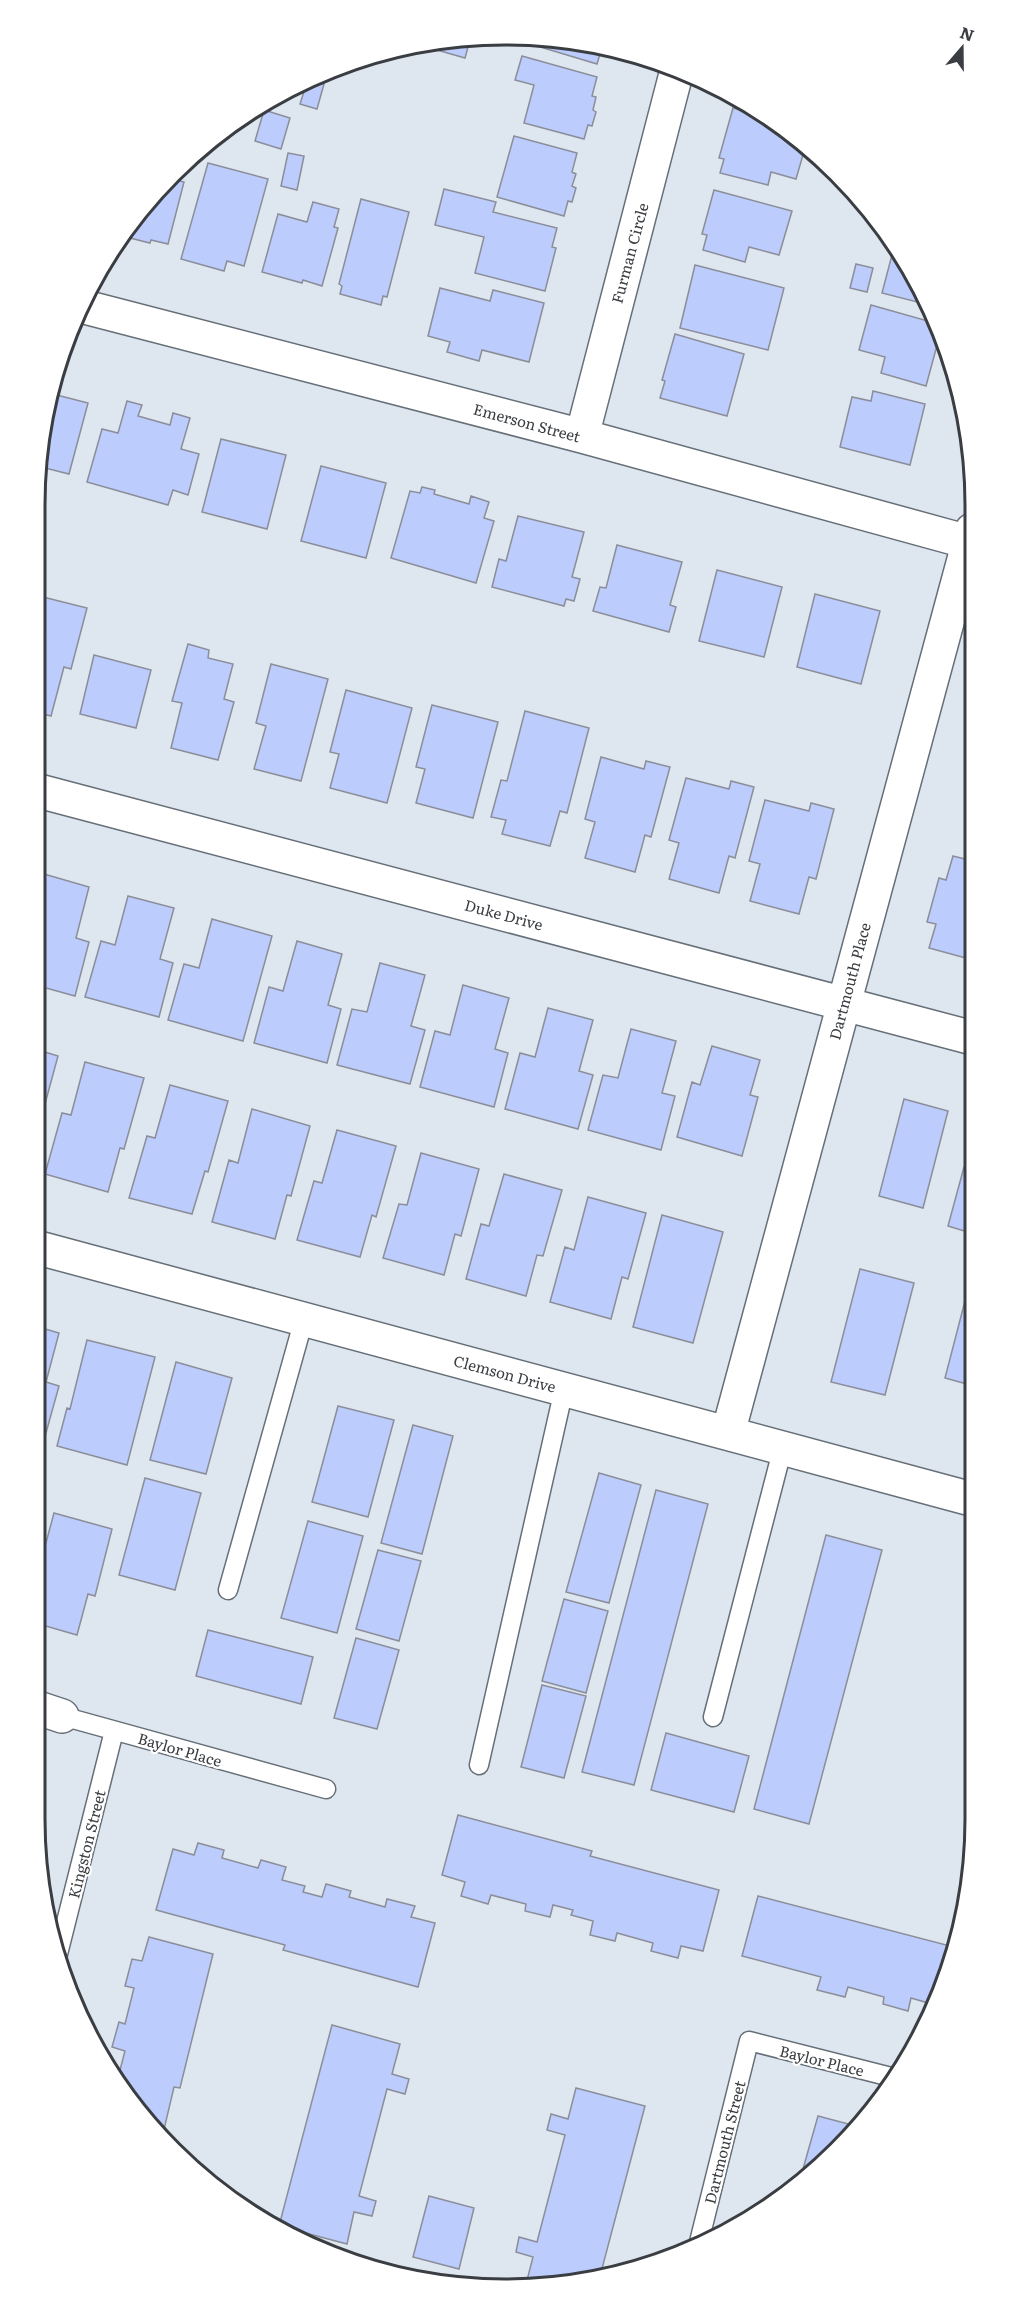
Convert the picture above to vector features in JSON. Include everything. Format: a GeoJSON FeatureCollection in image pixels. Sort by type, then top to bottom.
{"type":"FeatureCollection","features":[{"type":"Feature","properties":{"kind":"street","name":"Furman Circle"},"geometry":{"type":"LineString","coordinates":[[582,436],[675,78]]}},
{"type":"Feature","properties":{"kind":"street","name":"Emerson Street"},"geometry":{"type":"LineString","coordinates":[[89,308],[965,537]]}},
{"type":"Feature","properties":{"kind":"street","name":"Dartmouth Place"},"geometry":{"type":"LineString","coordinates":[[728,1433],[842,1004],[965,561]]}},
{"type":"Feature","properties":{"kind":"street","name":"Duke Drive"},"geometry":{"type":"LineString","coordinates":[[45,793],[965,1036]]}},
{"type":"Feature","properties":{"kind":"street","name":"Clemson Drive"},"geometry":{"type":"LineString","coordinates":[[45,1250],[965,1497]]}},
{"type":"Feature","properties":{"kind":"lane"},"geometry":{"type":"LineString","coordinates":[[228,1590],[304,1319]]}},
{"type":"Feature","properties":{"kind":"lane"},"geometry":{"type":"LineString","coordinates":[[479,1765],[564,1389]]}},
{"type":"Feature","properties":{"kind":"lane"},"geometry":{"type":"LineString","coordinates":[[713,1717],[783,1447]]}},
{"type":"Feature","properties":{"kind":"lane","name":"Baylor Place"},"geometry":{"type":"LineString","coordinates":[[48,1711],[326,1790]]}},
{"type":"Feature","properties":{"kind":"lane","name":"Kingston Street"},"geometry":{"type":"LineString","coordinates":[[62,1940],[114,1731]]}},
{"type":"Feature","properties":{"kind":"lane","name":"Baylor Place"},"geometry":{"type":"LineString","coordinates":[[749,2041],[886,2076]]}},
{"type":"Feature","properties":{"kind":"lane","name":"Dartmouth Street"},"geometry":{"type":"LineString","coordinates":[[701,2235],[749,2041]]}},
{"type":"Feature","properties":{"kind":"building"},"geometry":{"type":"Polygon","coordinates":[[[538,46],[600,55],[597,64],[538,46]]]}},
{"type":"Feature","properties":{"kind":"building"},"geometry":{"type":"Polygon","coordinates":[[[468,47],[465,58],[438,50],[468,47]]]}},
{"type":"Feature","properties":{"kind":"building"},"geometry":{"type":"Polygon","coordinates":[[[522,56],[597,77],[592,96],[596,97],[593,110],[596,112],[592,126],[588,125],[584,139],[524,123],[534,85],[515,80],[522,56]]]}},
{"type":"Feature","properties":{"kind":"building"},"geometry":{"type":"Polygon","coordinates":[[[324,84],[317,109],[300,104],[304,91],[324,84]]]}},
{"type":"Feature","properties":{"kind":"building"},"geometry":{"type":"Polygon","coordinates":[[[733,108],[761,123],[803,155],[796,179],[771,172],[768,185],[720,173],[724,159],[719,158],[733,108]]]}},
{"type":"Feature","properties":{"kind":"building"},"geometry":{"type":"Polygon","coordinates":[[[268,111],[290,118],[281,149],[255,141],[263,115],[268,111]]]}},
{"type":"Feature","properties":{"kind":"building"},"geometry":{"type":"Polygon","coordinates":[[[514,136],[577,153],[572,172],[576,174],[572,186],[576,188],[572,202],[568,201],[564,216],[497,197],[514,136]]]}},
{"type":"Feature","properties":{"kind":"building"},"geometry":{"type":"Polygon","coordinates":[[[288,153],[304,156],[297,190],[281,186],[288,153]]]}},
{"type":"Feature","properties":{"kind":"building"},"geometry":{"type":"Polygon","coordinates":[[[208,163],[268,179],[244,266],[227,261],[224,271],[181,259],[208,163]]]}},
{"type":"Feature","properties":{"kind":"building"},"geometry":{"type":"Polygon","coordinates":[[[179,181],[184,182],[168,244],[151,240],[150,243],[131,238],[159,202],[179,181]]]}},
{"type":"Feature","properties":{"kind":"building"},"geometry":{"type":"Polygon","coordinates":[[[444,189],[496,202],[493,212],[557,228],[552,247],[556,248],[545,291],[475,273],[484,237],[435,225],[444,189]]]}},
{"type":"Feature","properties":{"kind":"building"},"geometry":{"type":"Polygon","coordinates":[[[714,190],[792,211],[779,255],[749,247],[745,262],[703,250],[707,235],[702,234],[714,190]]]}},
{"type":"Feature","properties":{"kind":"building"},"geometry":{"type":"Polygon","coordinates":[[[361,199],[409,212],[387,297],[383,296],[381,305],[340,294],[342,286],[339,284],[361,199]]]}},
{"type":"Feature","properties":{"kind":"building"},"geometry":{"type":"Polygon","coordinates":[[[313,202],[339,209],[334,227],[338,228],[322,286],[262,272],[278,214],[307,222],[313,202]]]}},
{"type":"Feature","properties":{"kind":"building"},"geometry":{"type":"Polygon","coordinates":[[[892,256],[918,302],[882,293],[892,256]]]}},
{"type":"Feature","properties":{"kind":"building"},"geometry":{"type":"Polygon","coordinates":[[[856,264],[873,268],[867,292],[850,288],[856,264]]]}},
{"type":"Feature","properties":{"kind":"building"},"geometry":{"type":"Polygon","coordinates":[[[695,265],[784,288],[768,350],[680,328],[695,265]]]}},
{"type":"Feature","properties":{"kind":"building"},"geometry":{"type":"Polygon","coordinates":[[[440,288],[490,301],[493,290],[544,303],[529,362],[482,350],[479,361],[447,352],[450,342],[428,336],[440,288]]]}},
{"type":"Feature","properties":{"kind":"building"},"geometry":{"type":"Polygon","coordinates":[[[871,305],[926,321],[937,346],[926,386],[881,373],[885,357],[859,350],[871,305]]]}},
{"type":"Feature","properties":{"kind":"building"},"geometry":{"type":"Polygon","coordinates":[[[675,334],[744,354],[727,416],[660,398],[665,381],[662,380],[675,334]]]}},
{"type":"Feature","properties":{"kind":"building"},"geometry":{"type":"Polygon","coordinates":[[[873,391],[925,404],[910,465],[840,447],[852,397],[871,401],[873,391]]]}},
{"type":"Feature","properties":{"kind":"building"},"geometry":{"type":"Polygon","coordinates":[[[59,395],[88,403],[69,474],[47,468],[59,395]]]}},
{"type":"Feature","properties":{"kind":"building"},"geometry":{"type":"Polygon","coordinates":[[[127,401],[142,405],[138,416],[170,425],[173,413],[190,418],[181,449],[199,454],[188,495],[173,490],[168,505],[87,482],[102,429],[118,433],[127,401]]]}},
{"type":"Feature","properties":{"kind":"building"},"geometry":{"type":"Polygon","coordinates":[[[221,439],[286,455],[267,529],[202,512],[221,439]]]}},
{"type":"Feature","properties":{"kind":"building"},"geometry":{"type":"Polygon","coordinates":[[[321,466],[386,483],[366,558],[301,541],[321,466]]]}},
{"type":"Feature","properties":{"kind":"building"},"geometry":{"type":"Polygon","coordinates":[[[422,487],[435,490],[434,494],[469,504],[471,496],[489,502],[484,518],[494,521],[476,583],[391,558],[410,491],[420,493],[422,487]]]}},
{"type":"Feature","properties":{"kind":"building"},"geometry":{"type":"Polygon","coordinates":[[[518,516],[584,532],[572,577],[580,579],[574,601],[566,599],[564,606],[492,587],[499,559],[506,561],[518,516]]]}},
{"type":"Feature","properties":{"kind":"building"},"geometry":{"type":"Polygon","coordinates":[[[617,545],[682,562],[670,605],[676,607],[669,632],[593,611],[600,587],[606,588],[617,545]]]}},
{"type":"Feature","properties":{"kind":"building"},"geometry":{"type":"Polygon","coordinates":[[[717,570],[782,587],[764,657],[699,641],[717,570]]]}},
{"type":"Feature","properties":{"kind":"building"},"geometry":{"type":"Polygon","coordinates":[[[815,594],[880,611],[861,684],[797,667],[815,594]]]}},
{"type":"Feature","properties":{"kind":"building"},"geometry":{"type":"Polygon","coordinates":[[[45,598],[87,608],[71,669],[64,667],[51,716],[45,714],[45,598]]]}},
{"type":"Feature","properties":{"kind":"building"},"geometry":{"type":"Polygon","coordinates":[[[188,644],[209,650],[208,658],[233,664],[224,699],[234,702],[218,760],[171,748],[182,703],[172,701],[188,644]]]}},
{"type":"Feature","properties":{"kind":"building"},"geometry":{"type":"Polygon","coordinates":[[[94,655],[151,670],[136,728],[80,714],[94,655]]]}},
{"type":"Feature","properties":{"kind":"building"},"geometry":{"type":"Polygon","coordinates":[[[271,664],[328,679],[301,781],[254,769],[266,726],[256,723],[271,664]]]}},
{"type":"Feature","properties":{"kind":"building"},"geometry":{"type":"Polygon","coordinates":[[[346,690],[412,708],[387,803],[330,788],[339,754],[330,752],[346,690]]]}},
{"type":"Feature","properties":{"kind":"building"},"geometry":{"type":"Polygon","coordinates":[[[432,705],[498,722],[473,818],[416,803],[425,769],[416,767],[432,705]]]}},
{"type":"Feature","properties":{"kind":"building"},"geometry":{"type":"Polygon","coordinates":[[[525,711],[589,728],[567,813],[560,811],[550,846],[502,834],[506,820],[491,817],[501,780],[507,781],[525,711]]]}},
{"type":"Feature","properties":{"kind":"building"},"geometry":{"type":"Polygon","coordinates":[[[601,757],[644,769],[646,761],[670,767],[651,837],[645,835],[635,872],[585,858],[595,822],[585,819],[601,757]]]}},
{"type":"Feature","properties":{"kind":"building"},"geometry":{"type":"Polygon","coordinates":[[[686,778],[729,789],[731,781],[754,787],[735,858],[729,856],[719,893],[669,879],[679,843],[669,840],[686,778]]]}},
{"type":"Feature","properties":{"kind":"building"},"geometry":{"type":"Polygon","coordinates":[[[765,800],[809,811],[811,803],[834,809],[816,879],[809,877],[799,914],[750,901],[760,864],[749,861],[765,800]]]}},
{"type":"Feature","properties":{"kind":"building"},"geometry":{"type":"Polygon","coordinates":[[[953,856],[965,859],[965,958],[929,948],[936,924],[927,922],[939,878],[946,880],[953,856]]]}},
{"type":"Feature","properties":{"kind":"building"},"geometry":{"type":"Polygon","coordinates":[[[45,874],[89,887],[76,938],[89,942],[75,996],[45,988],[45,874]]]}},
{"type":"Feature","properties":{"kind":"building"},"geometry":{"type":"Polygon","coordinates":[[[128,896],[174,908],[160,959],[173,963],[159,1017],[85,997],[101,941],[115,945],[128,896]]]}},
{"type":"Feature","properties":{"kind":"building"},"geometry":{"type":"Polygon","coordinates":[[[212,919],[272,936],[243,1041],[168,1020],[184,964],[199,968],[212,919]]]}},
{"type":"Feature","properties":{"kind":"building"},"geometry":{"type":"Polygon","coordinates":[[[297,941],[342,954],[328,1005],[341,1009],[327,1063],[254,1043],[269,987],[283,991],[297,941]]]}},
{"type":"Feature","properties":{"kind":"building"},"geometry":{"type":"Polygon","coordinates":[[[380,963],[425,975],[411,1026],[425,1030],[410,1084],[337,1065],[352,1009],[367,1012],[380,963]]]}},
{"type":"Feature","properties":{"kind":"building"},"geometry":{"type":"Polygon","coordinates":[[[463,985],[509,998],[495,1049],[508,1053],[494,1107],[420,1087],[435,1031],[450,1035],[463,985]]]}},
{"type":"Feature","properties":{"kind":"building"},"geometry":{"type":"Polygon","coordinates":[[[548,1008],[593,1020],[579,1071],[593,1075],[578,1129],[505,1109],[520,1053],[535,1057],[548,1008]]]}},
{"type":"Feature","properties":{"kind":"building"},"geometry":{"type":"Polygon","coordinates":[[[631,1029],[676,1041],[662,1093],[675,1096],[661,1150],[588,1130],[603,1075],[618,1078],[631,1029]]]}},
{"type":"Feature","properties":{"kind":"building"},"geometry":{"type":"Polygon","coordinates":[[[712,1046],[760,1060],[750,1095],[758,1097],[742,1156],[677,1137],[692,1082],[700,1085],[712,1046]]]}},
{"type":"Feature","properties":{"kind":"building"},"geometry":{"type":"Polygon","coordinates":[[[45,1052],[58,1056],[45,1104],[45,1052]]]}},
{"type":"Feature","properties":{"kind":"building"},"geometry":{"type":"Polygon","coordinates":[[[85,1062],[144,1078],[124,1149],[120,1148],[108,1192],[45,1174],[62,1113],[71,1115],[85,1062]]]}},
{"type":"Feature","properties":{"kind":"building"},"geometry":{"type":"Polygon","coordinates":[[[170,1085],[228,1101],[208,1172],[205,1171],[192,1214],[129,1198],[147,1136],[155,1138],[170,1085]]]}},
{"type":"Feature","properties":{"kind":"building"},"geometry":{"type":"Polygon","coordinates":[[[904,1099],[948,1111],[923,1208],[879,1196],[904,1099]]]}},
{"type":"Feature","properties":{"kind":"building"},"geometry":{"type":"Polygon","coordinates":[[[252,1109],[310,1126],[291,1196],[287,1195],[275,1239],[212,1222],[229,1160],[238,1163],[252,1109]]]}},
{"type":"Feature","properties":{"kind":"building"},"geometry":{"type":"Polygon","coordinates":[[[337,1130],[396,1146],[376,1217],[372,1215],[360,1257],[297,1240],[314,1181],[322,1183],[337,1130]]]}},
{"type":"Feature","properties":{"kind":"building"},"geometry":{"type":"Polygon","coordinates":[[[421,1153],[479,1169],[461,1236],[455,1234],[444,1275],[383,1258],[399,1204],[407,1205],[421,1153]]]}},
{"type":"Feature","properties":{"kind":"building"},"geometry":{"type":"Polygon","coordinates":[[[964,1167],[965,1231],[948,1226],[964,1167]]]}},
{"type":"Feature","properties":{"kind":"building"},"geometry":{"type":"Polygon","coordinates":[[[504,1174],[562,1190],[543,1256],[537,1255],[526,1296],[466,1279],[481,1224],[489,1226],[504,1174]]]}},
{"type":"Feature","properties":{"kind":"building"},"geometry":{"type":"Polygon","coordinates":[[[588,1197],[646,1213],[628,1279],[622,1277],[611,1319],[550,1302],[565,1247],[574,1250],[588,1197]]]}},
{"type":"Feature","properties":{"kind":"building"},"geometry":{"type":"Polygon","coordinates":[[[662,1215],[723,1232],[693,1343],[633,1327],[662,1215]]]}},
{"type":"Feature","properties":{"kind":"building"},"geometry":{"type":"Polygon","coordinates":[[[860,1269],[914,1283],[885,1395],[831,1382],[860,1269]]]}},
{"type":"Feature","properties":{"kind":"building"},"geometry":{"type":"Polygon","coordinates":[[[965,1301],[965,1384],[945,1378],[965,1301]]]}},
{"type":"Feature","properties":{"kind":"building"},"geometry":{"type":"Polygon","coordinates":[[[45,1329],[59,1333],[46,1382],[59,1386],[45,1436],[45,1329]]]}},
{"type":"Feature","properties":{"kind":"building"},"geometry":{"type":"Polygon","coordinates":[[[87,1340],[155,1357],[127,1465],[57,1446],[67,1408],[70,1409],[87,1340]]]}},
{"type":"Feature","properties":{"kind":"building"},"geometry":{"type":"Polygon","coordinates":[[[176,1362],[232,1378],[206,1474],[150,1460],[176,1362]]]}},
{"type":"Feature","properties":{"kind":"building"},"geometry":{"type":"Polygon","coordinates":[[[338,1406],[394,1420],[368,1517],[312,1502],[338,1406]]]}},
{"type":"Feature","properties":{"kind":"building"},"geometry":{"type":"Polygon","coordinates":[[[413,1425],[453,1436],[422,1554],[381,1543],[413,1425]]]}},
{"type":"Feature","properties":{"kind":"building"},"geometry":{"type":"Polygon","coordinates":[[[599,1473],[641,1485],[609,1603],[566,1592],[599,1473]]]}},
{"type":"Feature","properties":{"kind":"building"},"geometry":{"type":"Polygon","coordinates":[[[145,1478],[201,1493],[175,1590],[119,1575],[145,1478]]]}},
{"type":"Feature","properties":{"kind":"building"},"geometry":{"type":"Polygon","coordinates":[[[656,1490],[708,1504],[634,1785],[582,1772],[656,1490]]]}},
{"type":"Feature","properties":{"kind":"building"},"geometry":{"type":"Polygon","coordinates":[[[54,1513],[112,1529],[95,1596],[88,1594],[77,1635],[45,1626],[45,1546],[54,1513]]]}},
{"type":"Feature","properties":{"kind":"building"},"geometry":{"type":"Polygon","coordinates":[[[308,1521],[363,1536],[337,1633],[281,1618],[308,1521]]]}},
{"type":"Feature","properties":{"kind":"building"},"geometry":{"type":"Polygon","coordinates":[[[826,1535],[882,1550],[809,1824],[754,1809],[826,1535]]]}},
{"type":"Feature","properties":{"kind":"building"},"geometry":{"type":"Polygon","coordinates":[[[378,1550],[421,1561],[399,1641],[356,1629],[378,1550]]]}},
{"type":"Feature","properties":{"kind":"building"},"geometry":{"type":"Polygon","coordinates":[[[564,1599],[608,1611],[586,1693],[542,1681],[564,1599]]]}},
{"type":"Feature","properties":{"kind":"building"},"geometry":{"type":"Polygon","coordinates":[[[208,1630],[313,1657],[301,1704],[196,1676],[208,1630]]]}},
{"type":"Feature","properties":{"kind":"building"},"geometry":{"type":"Polygon","coordinates":[[[356,1638],[399,1650],[377,1729],[334,1718],[356,1638]]]}},
{"type":"Feature","properties":{"kind":"building"},"geometry":{"type":"Polygon","coordinates":[[[542,1685],[586,1696],[564,1778],[521,1767],[542,1685]]]}},
{"type":"Feature","properties":{"kind":"building"},"geometry":{"type":"Polygon","coordinates":[[[666,1733],[749,1756],[734,1812],[651,1790],[666,1733]]]}},
{"type":"Feature","properties":{"kind":"building"},"geometry":{"type":"Polygon","coordinates":[[[458,1815],[592,1851],[590,1856],[719,1890],[703,1951],[681,1946],[678,1958],[651,1951],[653,1943],[617,1933],[615,1941],[590,1935],[593,1921],[571,1915],[573,1910],[553,1905],[550,1917],[525,1911],[526,1904],[491,1895],[488,1904],[461,1896],[465,1882],[442,1875],[458,1815]]]}},
{"type":"Feature","properties":{"kind":"building"},"geometry":{"type":"Polygon","coordinates":[[[198,1843],[224,1850],[222,1858],[258,1868],[261,1860],[286,1867],[282,1880],[305,1886],[303,1892],[322,1897],[326,1884],[351,1891],[349,1897],[385,1907],[387,1899],[415,1906],[411,1917],[435,1923],[418,1987],[283,1950],[285,1945],[156,1910],[173,1849],[194,1855],[198,1843]]]}},
{"type":"Feature","properties":{"kind":"building"},"geometry":{"type":"Polygon","coordinates":[[[758,1896],[947,1945],[927,2003],[911,1998],[908,2011],[883,2004],[884,1997],[848,1987],[845,1997],[817,1990],[821,1977],[742,1956],[758,1896]]]}},
{"type":"Feature","properties":{"kind":"building"},"geometry":{"type":"Polygon","coordinates":[[[149,1937],[213,1954],[180,2088],[174,2087],[164,2128],[140,2099],[120,2070],[125,2051],[112,2047],[119,2022],[125,2024],[134,1988],[125,1986],[132,1959],[142,1961],[149,1937]]]}},
{"type":"Feature","properties":{"kind":"building"},"geometry":{"type":"Polygon","coordinates":[[[332,2025],[400,2044],[392,2074],[409,2079],[405,2094],[387,2089],[359,2196],[376,2201],[372,2216],[354,2212],[347,2244],[302,2232],[281,2220],[332,2025]]]}},
{"type":"Feature","properties":{"kind":"building"},"geometry":{"type":"Polygon","coordinates":[[[576,2088],[645,2106],[602,2268],[528,2278],[533,2257],[516,2252],[519,2237],[537,2242],[565,2135],[547,2130],[551,2114],[568,2119],[576,2088]]]}},
{"type":"Feature","properties":{"kind":"building"},"geometry":{"type":"Polygon","coordinates":[[[818,2116],[849,2124],[830,2144],[803,2169],[818,2116]]]}},
{"type":"Feature","properties":{"kind":"building"},"geometry":{"type":"Polygon","coordinates":[[[429,2196],[474,2208],[459,2269],[413,2257],[429,2196]]]}}]}
